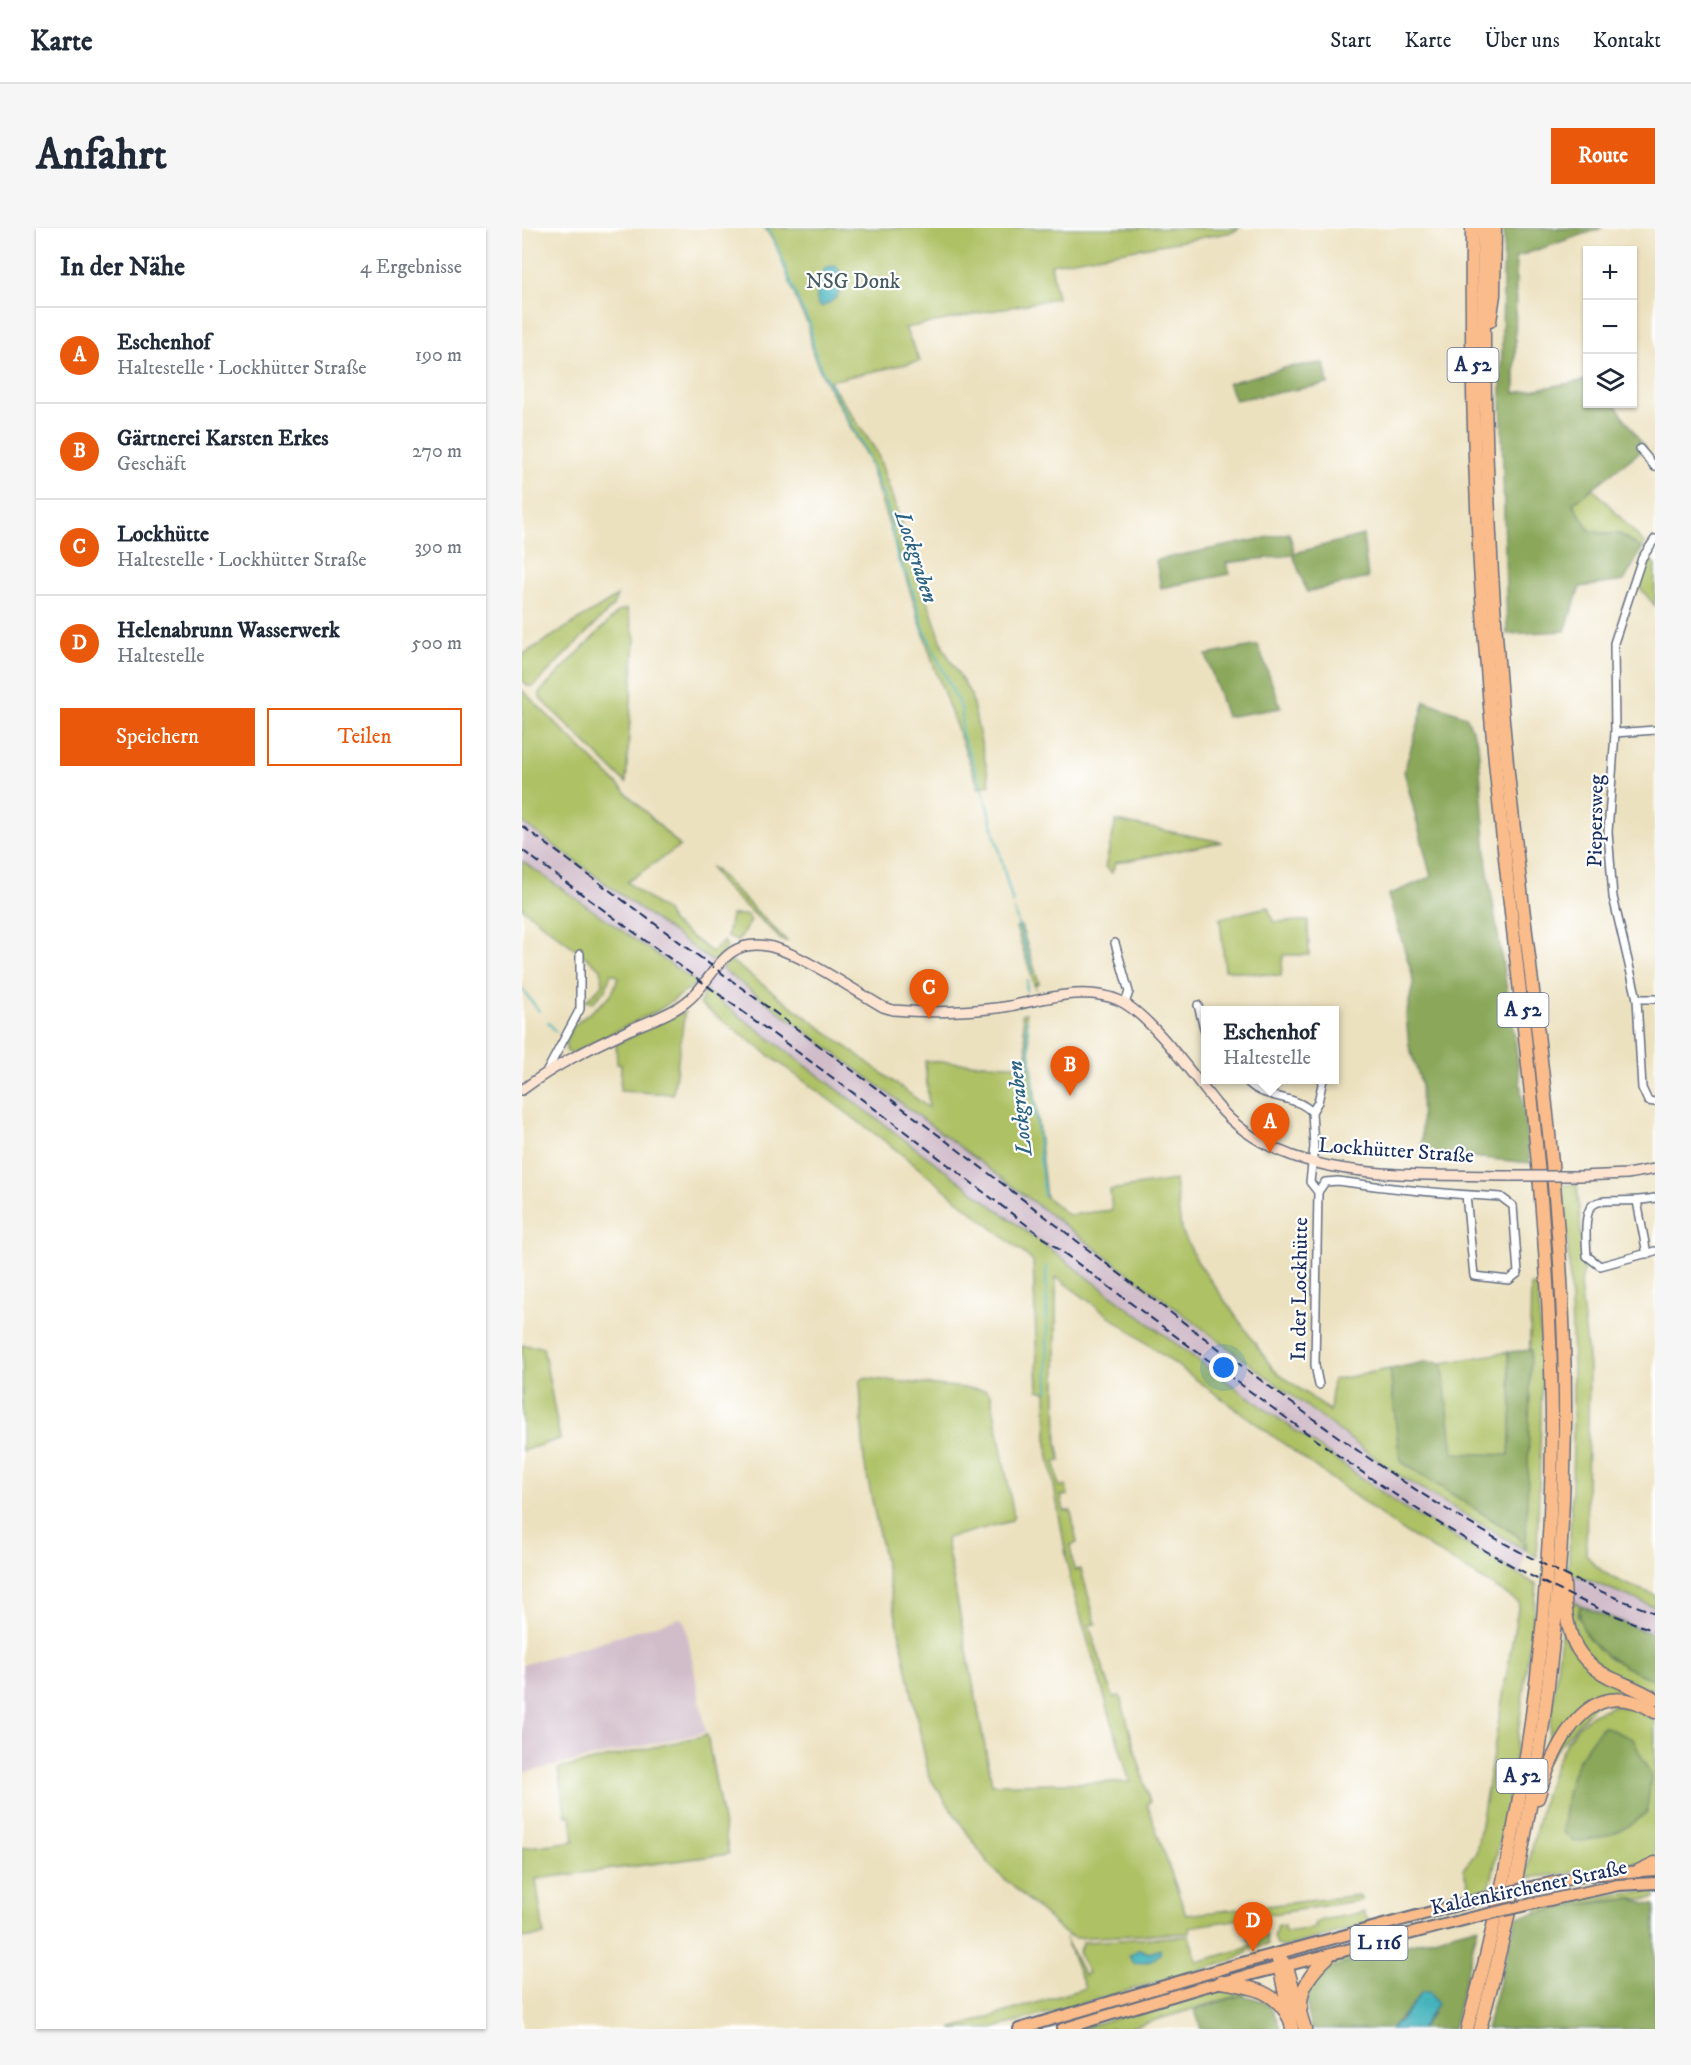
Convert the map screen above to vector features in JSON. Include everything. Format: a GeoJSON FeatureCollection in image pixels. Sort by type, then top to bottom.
{"type":"FeatureCollection","features":[{"type":"Feature","properties":{"kind":"highway"},"geometry":{"type":"LineString","coordinates":[[1465,228],[1472,292]]}},
{"type":"Feature","properties":{"kind":"highway","name":"A 52"},"geometry":{"type":"LineString","coordinates":[[1467,2029],[1514,1824],[1536,1677],[1549,1528],[1552,1423],[1550,1327],[1539,1160],[1498,794],[1483,613],[1475,439],[1472,228]]}},
{"type":"Feature","properties":{"kind":"highway","name":"A 52"},"geometry":{"type":"LineString","coordinates":[[1480,2029],[1517,1875],[1546,1702],[1562,1521],[1565,1413],[1558,1239],[1548,1126],[1502,706],[1493,577],[1485,358],[1484,228]]}},
{"type":"Feature","properties":{"kind":"highway"},"geometry":{"type":"LineString","coordinates":[[1485,358],[1494,295],[1494,228]]}},
{"type":"Feature","properties":{"kind":"highway"},"geometry":{"type":"LineString","coordinates":[[1562,1521],[1566,1620],[1575,1646],[1597,1669],[1655,1699]]}},
{"type":"Feature","properties":{"kind":"highway"},"geometry":{"type":"LineString","coordinates":[[1517,1875],[1551,1758],[1572,1724],[1598,1705],[1617,1700],[1635,1702],[1655,1712]]}},
{"type":"Feature","properties":{"kind":"highway"},"geometry":{"type":"LineString","coordinates":[[1638,1871],[1655,1863]]}},
{"type":"Feature","properties":{"kind":"highway"},"geometry":{"type":"LineString","coordinates":[[1277,1954],[1297,2024]]}},
{"type":"Feature","properties":{"kind":"highway"},"geometry":{"type":"LineString","coordinates":[[1297,2024],[1303,1990],[1314,1970],[1328,1957]]}},
{"type":"Feature","properties":{"kind":"highway"},"geometry":{"type":"LineString","coordinates":[[1461,2029],[1482,1968]]}},
{"type":"Feature","properties":{"kind":"highway"},"geometry":{"type":"LineString","coordinates":[[1221,1982],[1251,1987],[1268,1993],[1297,2024]]}},
{"type":"Feature","properties":{"kind":"main road","name":"Kaldenkirchener Straße"},"geometry":{"type":"LineString","coordinates":[[1019,2029],[1277,1954],[1476,1900],[1589,1875],[1655,1870]]}},
{"type":"Feature","properties":{"kind":"main road","name":"Kaldenkirchener Straße"},"geometry":{"type":"LineString","coordinates":[[1062,2029],[1221,1982],[1328,1957],[1472,1918],[1618,1885],[1655,1883]]}},
{"type":"Feature","properties":{"kind":"street"},"geometry":{"type":"LineString","coordinates":[[1640,449],[1655,467]]}},
{"type":"Feature","properties":{"kind":"street","name":"Piepersweg"},"geometry":{"type":"LineString","coordinates":[[1655,539],[1642,558],[1614,643],[1615,733],[1608,832],[1612,886],[1637,999],[1642,1088],[1648,1101],[1655,1102]]}},
{"type":"Feature","properties":{"kind":"street"},"geometry":{"type":"LineString","coordinates":[[1615,733],[1655,730]]}},
{"type":"Feature","properties":{"kind":"street"},"geometry":{"type":"LineString","coordinates":[[1114,943],[1129,992],[1125,1003]]}},
{"type":"Feature","properties":{"kind":"street","name":"Lockhütter Straße"},"geometry":{"type":"LineString","coordinates":[[547,1071],[687,1002],[717,963],[744,947],[766,945],[787,952],[888,1009],[971,1010],[1082,993],[1100,994],[1125,1003],[1179,1059],[1228,1117],[1292,1158],[1357,1170],[1511,1176],[1627,1174],[1655,1169]]}},
{"type":"Feature","properties":{"kind":"street"},"geometry":{"type":"LineString","coordinates":[[522,1089],[547,1071],[580,1009],[580,954]]}},
{"type":"Feature","properties":{"kind":"street"},"geometry":{"type":"LineString","coordinates":[[1637,999],[1655,999]]}},
{"type":"Feature","properties":{"kind":"street"},"geometry":{"type":"LineString","coordinates":[[1198,1005],[1201,1017]]}},
{"type":"Feature","properties":{"kind":"street"},"geometry":{"type":"LineString","coordinates":[[1251,1084],[1263,1093],[1303,1102],[1312,1112],[1318,1102],[1322,1084]]}},
{"type":"Feature","properties":{"kind":"street","name":"In der Lockhütte"},"geometry":{"type":"LineString","coordinates":[[1312,1112],[1313,1163],[1310,1182],[1317,1192]]}},
{"type":"Feature","properties":{"kind":"street","name":"In der Lockhütte"},"geometry":{"type":"LineString","coordinates":[[1319,1385],[1315,1365],[1317,1192],[1324,1182],[1338,1180],[1429,1193],[1466,1195],[1501,1197],[1513,1206],[1518,1273],[1509,1280],[1474,1276],[1466,1195]]}},
{"type":"Feature","properties":{"kind":"street"},"geometry":{"type":"LineString","coordinates":[[1655,1198],[1637,1201],[1599,1200],[1592,1203],[1587,1210],[1584,1224],[1587,1256],[1593,1263],[1604,1266],[1655,1251]]}},
{"type":"Feature","properties":{"kind":"street"},"geometry":{"type":"LineString","coordinates":[[1637,1201],[1647,1254]]}},
{"type":"Feature","properties":{"kind":"shaded area"},"geometry":{"type":"Polygon","coordinates":[[[522,822],[925,1119],[1258,1373],[1398,1475],[1526,1549],[1521,1576],[1401,1506],[1215,1373],[678,969],[612,926],[522,861],[522,822]]]}},
{"type":"Feature","properties":{"kind":"shaded area"},"geometry":{"type":"Polygon","coordinates":[[[1568,1572],[1655,1607],[1655,1635],[1567,1599],[1568,1572]]]}},
{"type":"Feature","properties":{"kind":"shaded area"},"geometry":{"type":"Polygon","coordinates":[[[680,1618],[685,1622],[706,1732],[522,1773],[522,1665],[680,1618]]]}},
{"type":"Feature","properties":{"kind":"green space","name":"NSG Donk"},"geometry":{"type":"Polygon","coordinates":[[[765,228],[1239,228],[1233,232],[1051,264],[1057,298],[905,328],[920,361],[829,381],[877,452],[944,649],[971,695],[990,784],[979,788],[935,669],[868,459],[823,377],[813,354],[808,324],[776,245],[765,228]]]}},
{"type":"Feature","properties":{"kind":"green space"},"geometry":{"type":"Polygon","coordinates":[[[1504,228],[1602,228],[1516,257],[1515,393],[1583,381],[1583,408],[1618,408],[1645,448],[1573,503],[1589,530],[1620,534],[1642,549],[1624,581],[1580,587],[1565,631],[1507,634],[1501,393],[1504,228]]]}},
{"type":"Feature","properties":{"kind":"green space"},"geometry":{"type":"Polygon","coordinates":[[[1324,363],[1328,384],[1235,400],[1228,383],[1288,367],[1324,363]]]}},
{"type":"Feature","properties":{"kind":"green space"},"geometry":{"type":"Polygon","coordinates":[[[1593,488],[1645,544],[1642,549],[1620,534],[1589,530],[1573,503],[1593,488]]]}},
{"type":"Feature","properties":{"kind":"green space"},"geometry":{"type":"Polygon","coordinates":[[[1289,533],[1295,553],[1363,535],[1368,578],[1307,592],[1293,555],[1226,563],[1230,574],[1161,588],[1156,560],[1289,533]]]}},
{"type":"Feature","properties":{"kind":"green space"},"geometry":{"type":"Polygon","coordinates":[[[1649,559],[1655,565],[1655,606],[1637,584],[1649,559]]]}},
{"type":"Feature","properties":{"kind":"green space"},"geometry":{"type":"Polygon","coordinates":[[[617,596],[613,606],[534,686],[528,686],[522,680],[522,655],[617,596]]]}},
{"type":"Feature","properties":{"kind":"green space"},"geometry":{"type":"Polygon","coordinates":[[[627,609],[635,638],[626,783],[540,698],[540,692],[619,611],[627,609]]]}},
{"type":"Feature","properties":{"kind":"green space"},"geometry":{"type":"Polygon","coordinates":[[[1258,645],[1281,708],[1226,717],[1206,655],[1258,645]]]}},
{"type":"Feature","properties":{"kind":"green space"},"geometry":{"type":"Polygon","coordinates":[[[522,690],[680,846],[627,882],[668,913],[671,922],[712,952],[724,941],[727,947],[714,963],[522,822],[522,690]]]}},
{"type":"Feature","properties":{"kind":"green space"},"geometry":{"type":"Polygon","coordinates":[[[1425,701],[1466,716],[1478,743],[1487,867],[1515,1039],[1530,1163],[1422,1152],[1421,1083],[1409,1046],[1406,1016],[1413,984],[1412,974],[1388,895],[1431,877],[1404,771],[1425,701]]]}},
{"type":"Feature","properties":{"kind":"green space"},"geometry":{"type":"Polygon","coordinates":[[[1116,821],[1222,842],[1115,863],[1112,873],[1105,867],[1116,821]]]}},
{"type":"Feature","properties":{"kind":"green space"},"geometry":{"type":"Polygon","coordinates":[[[522,861],[696,982],[659,1010],[571,1054],[566,1050],[570,1032],[582,1018],[611,994],[618,976],[611,973],[606,989],[592,1003],[586,1001],[603,984],[601,969],[522,908],[522,861]]]}},
{"type":"Feature","properties":{"kind":"green space"},"geometry":{"type":"Polygon","coordinates":[[[711,867],[787,941],[781,940],[732,894],[711,867]]]}},
{"type":"Feature","properties":{"kind":"green space"},"geometry":{"type":"Polygon","coordinates":[[[1268,907],[1273,922],[1308,921],[1309,955],[1283,955],[1281,976],[1225,970],[1220,918],[1268,907]]]}},
{"type":"Feature","properties":{"kind":"green space"},"geometry":{"type":"Polygon","coordinates":[[[731,915],[747,915],[751,921],[738,941],[727,937],[731,915]]]}},
{"type":"Feature","properties":{"kind":"green space"},"geometry":{"type":"Polygon","coordinates":[[[1021,926],[1039,983],[1034,985],[1016,927],[1021,926]]]}},
{"type":"Feature","properties":{"kind":"green space"},"geometry":{"type":"Polygon","coordinates":[[[731,961],[929,1108],[925,1061],[1029,1066],[1022,1014],[1026,1013],[1046,1197],[1068,1215],[1112,1210],[1110,1190],[1175,1180],[1181,1229],[1197,1261],[1273,1369],[1330,1411],[1333,1380],[1390,1369],[1400,1461],[1518,1536],[1525,1548],[1531,1285],[1538,1286],[1542,1379],[1537,1557],[1398,1475],[721,968],[731,961]]]}},
{"type":"Feature","properties":{"kind":"green space"},"geometry":{"type":"Polygon","coordinates":[[[705,990],[1215,1373],[1401,1506],[1537,1585],[1512,1781],[1490,1887],[1471,1892],[1463,1869],[1476,1853],[1519,1602],[1400,1529],[1056,1277],[1057,1443],[1061,1461],[1055,1462],[1059,1486],[1066,1486],[1068,1495],[1061,1496],[1064,1511],[1071,1511],[1077,1543],[1070,1545],[1074,1570],[1081,1569],[1096,1624],[1089,1625],[1113,1697],[1120,1696],[1150,1802],[1147,1804],[1186,1915],[1359,1895],[1362,1900],[1189,1927],[1190,1933],[1075,1938],[1067,1935],[990,1866],[929,1777],[864,1461],[860,1382],[864,1378],[986,1390],[991,1395],[1014,1516],[1011,1521],[947,1538],[946,1541],[992,1784],[1130,1782],[1071,1584],[1047,1445],[1046,1392],[1038,1390],[1033,1261],[890,1145],[700,1004],[705,990]]]}},
{"type":"Feature","properties":{"kind":"green space"},"geometry":{"type":"Polygon","coordinates":[[[685,1011],[673,1094],[620,1091],[621,1064],[617,1064],[616,1044],[685,1011]]]}},
{"type":"Feature","properties":{"kind":"green space"},"geometry":{"type":"Polygon","coordinates":[[[1577,1184],[1584,1272],[1580,1284],[1589,1367],[1586,1554],[1608,1575],[1655,1595],[1655,1607],[1568,1572],[1573,1378],[1570,1281],[1563,1185],[1577,1184]]]}},
{"type":"Feature","properties":{"kind":"green space"},"geometry":{"type":"Polygon","coordinates":[[[522,1345],[543,1347],[560,1439],[522,1451],[522,1345]]]}},
{"type":"Feature","properties":{"kind":"green space"},"geometry":{"type":"Polygon","coordinates":[[[1531,1350],[1526,1549],[1518,1536],[1400,1461],[1390,1369],[1424,1362],[1442,1363],[1453,1453],[1509,1455],[1512,1406],[1508,1352],[1531,1350]]]}},
{"type":"Feature","properties":{"kind":"green space"},"geometry":{"type":"Polygon","coordinates":[[[1508,1352],[1512,1406],[1509,1455],[1453,1454],[1442,1363],[1508,1352]]]}},
{"type":"Feature","properties":{"kind":"green space"},"geometry":{"type":"Polygon","coordinates":[[[1568,1599],[1580,1605],[1578,1617],[1606,1656],[1655,1681],[1655,1693],[1620,1677],[1595,1661],[1578,1637],[1568,1599]]]}},
{"type":"Feature","properties":{"kind":"green space"},"geometry":{"type":"Polygon","coordinates":[[[1580,1605],[1655,1635],[1655,1681],[1616,1662],[1593,1643],[1580,1619],[1580,1605]]]}},
{"type":"Feature","properties":{"kind":"green space"},"geometry":{"type":"Polygon","coordinates":[[[1562,1628],[1568,1643],[1655,1704],[1655,1709],[1597,1702],[1546,1761],[1562,1628]]]}},
{"type":"Feature","properties":{"kind":"green space"},"geometry":{"type":"Polygon","coordinates":[[[1614,1706],[1638,1710],[1655,1721],[1655,1858],[1638,1865],[1526,1878],[1546,1791],[1563,1748],[1575,1730],[1589,1717],[1614,1706]]]}},
{"type":"Feature","properties":{"kind":"green space"},"geometry":{"type":"Polygon","coordinates":[[[1603,1726],[1633,1739],[1651,1776],[1647,1812],[1630,1825],[1613,1833],[1574,1842],[1563,1832],[1566,1800],[1572,1775],[1592,1739],[1603,1726]]]}},
{"type":"Feature","properties":{"kind":"green space"},"geometry":{"type":"Polygon","coordinates":[[[707,1735],[729,1854],[536,1879],[544,1935],[522,1938],[522,1848],[574,1841],[571,1816],[566,1816],[558,1769],[707,1735]]]}},
{"type":"Feature","properties":{"kind":"green space"},"geometry":{"type":"Polygon","coordinates":[[[1655,1891],[1655,1898],[1601,1901],[1537,1913],[1537,1908],[1589,1897],[1655,1891]]]}},
{"type":"Feature","properties":{"kind":"green space"},"geometry":{"type":"Polygon","coordinates":[[[1631,1899],[1655,1905],[1655,2029],[1486,2029],[1517,1917],[1573,1905],[1631,1899]]]}},
{"type":"Feature","properties":{"kind":"green space"},"geometry":{"type":"Polygon","coordinates":[[[1364,1912],[1370,1924],[1283,1947],[1277,1945],[1274,1937],[1278,1925],[1284,1926],[1285,1932],[1316,1928],[1315,1923],[1322,1920],[1364,1912]]]}},
{"type":"Feature","properties":{"kind":"green space"},"geometry":{"type":"Polygon","coordinates":[[[1478,1926],[1453,2029],[1420,2029],[1433,2013],[1408,2010],[1390,2029],[1311,2029],[1307,2004],[1311,1984],[1319,1968],[1323,1972],[1360,1958],[1478,1926]]]}},
{"type":"Feature","properties":{"kind":"green space"},"geometry":{"type":"Polygon","coordinates":[[[1256,1929],[1266,1935],[1268,1944],[1248,1950],[1232,1961],[992,2029],[951,2029],[1085,1988],[1065,1938],[1084,1975],[1088,1973],[1078,1952],[1083,1942],[1189,1936],[1197,1962],[1246,1948],[1253,1943],[1247,1939],[1256,1929]]]}},
{"type":"Feature","properties":{"kind":"green space"},"geometry":{"type":"Polygon","coordinates":[[[1377,1949],[1378,1953],[1323,1972],[1319,1968],[1377,1949]]]}},
{"type":"Feature","properties":{"kind":"green space"},"geometry":{"type":"Polygon","coordinates":[[[1201,1980],[1201,1984],[1047,2029],[1035,2029],[1201,1980]]]}},
{"type":"Feature","properties":{"kind":"green space"},"geometry":{"type":"Polygon","coordinates":[[[1254,1991],[1125,2029],[1078,2029],[1205,1992],[1254,1991]]]}},
{"type":"Feature","properties":{"kind":"green space"},"geometry":{"type":"Polygon","coordinates":[[[1240,1995],[1267,2004],[1274,2013],[1280,2029],[1201,2029],[1195,2010],[1240,1995]]]}},
{"type":"Feature","properties":{"kind":"water"},"geometry":{"type":"Polygon","coordinates":[[[835,266],[843,274],[842,286],[835,298],[821,307],[817,300],[819,281],[826,267],[835,266]]]}},
{"type":"Feature","properties":{"kind":"water"},"geometry":{"type":"Polygon","coordinates":[[[1139,1949],[1150,1953],[1160,1949],[1160,1954],[1151,1961],[1134,1964],[1129,1956],[1139,1949]]]}},
{"type":"Feature","properties":{"kind":"water"},"geometry":{"type":"Polygon","coordinates":[[[1422,1992],[1429,1992],[1437,2004],[1420,2029],[1390,2029],[1401,2020],[1422,1992]]]}},
{"type":"Feature","properties":{"kind":"waterway","name":"Lockgraben"},"geometry":{"type":"LineString","coordinates":[[767,228],[772,234],[801,308],[810,324],[814,350],[821,369],[865,449],[887,506],[898,560],[910,582],[924,630],[962,711],[961,732],[983,790],[1013,904]]}},
{"type":"Feature","properties":{"kind":"waterway","name":"Lockgraben"},"geometry":{"type":"LineString","coordinates":[[1014,910],[1033,973]]}},
{"type":"Feature","properties":{"kind":"waterway","name":"Lockgraben"},"geometry":{"type":"LineString","coordinates":[[1026,991],[1027,981]]}},
{"type":"Feature","properties":{"kind":"waterway"},"geometry":{"type":"LineString","coordinates":[[522,989],[539,1011]]}},
{"type":"Feature","properties":{"kind":"waterway","name":"Lockgraben"},"geometry":{"type":"LineString","coordinates":[[1026,1018],[1044,1196]]}},
{"type":"Feature","properties":{"kind":"waterway"},"geometry":{"type":"LineString","coordinates":[[548,1022],[556,1032]]}},
{"type":"Feature","properties":{"kind":"waterway","name":"Lockgraben"},"geometry":{"type":"LineString","coordinates":[[1046,1266],[1048,1391]]}},
{"type":"Feature","properties":{"kind":"railway"},"geometry":{"type":"LineString","coordinates":[[522,826],[868,1082],[1192,1329],[1393,1475],[1520,1552],[1609,1595],[1655,1613]]}},
{"type":"Feature","properties":{"kind":"railway"},"geometry":{"type":"LineString","coordinates":[[522,850],[891,1121],[1338,1456],[1459,1535],[1522,1571],[1587,1603],[1655,1631]]}},
{"type":"Feature","properties":{"kind":"place","name":"Lockhütte"},"geometry":{"type":"Point","coordinates":[929,1019]}},
{"type":"Feature","properties":{"kind":"place","name":"Gärtnerei Karsten Erkes"},"geometry":{"type":"Point","coordinates":[1070,1096]}},
{"type":"Feature","properties":{"kind":"place","name":"Eschenhof"},"geometry":{"type":"Point","coordinates":[1270,1153]}},
{"type":"Feature","properties":{"kind":"place","name":"Helenabrunn Wasserwerk"},"geometry":{"type":"Point","coordinates":[1253,1952]}}]}
